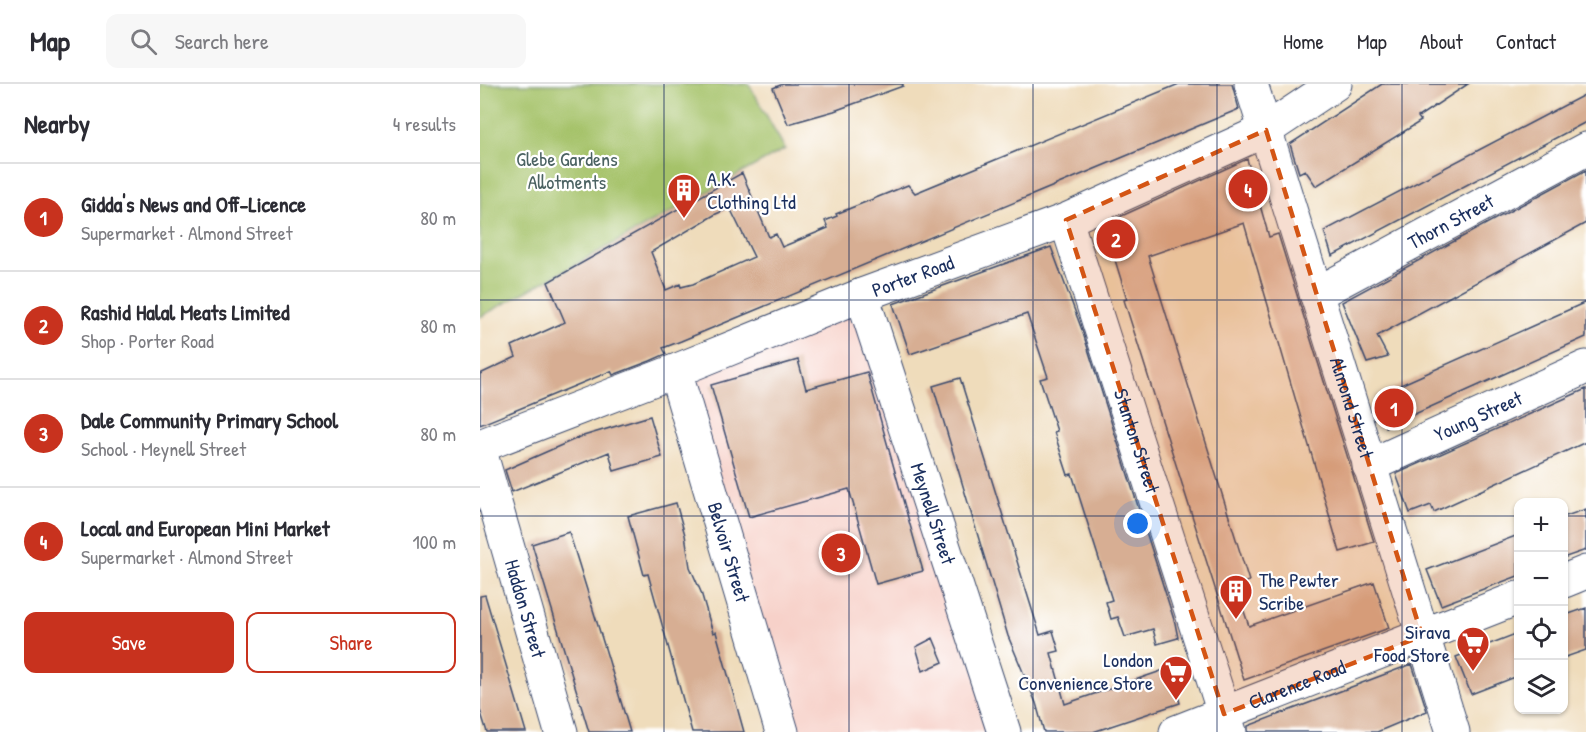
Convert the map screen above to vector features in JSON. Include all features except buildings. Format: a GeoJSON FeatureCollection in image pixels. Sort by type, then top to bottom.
{"type":"FeatureCollection","features":[{"type":"Feature","properties":{"kind":"street","name":"Almond Street"},"geometry":{"type":"LineString","coordinates":[[1251,84],[1453,732]]}},
{"type":"Feature","properties":{"kind":"street","name":"Porter Road"},"geometry":{"type":"LineString","coordinates":[[480,446],[675,372],[862,295],[1066,220],[1266,130],[1335,84]]}},
{"type":"Feature","properties":{"kind":"street","name":"Thorn Street"},"geometry":{"type":"LineString","coordinates":[[1316,294],[1586,148]]}},
{"type":"Feature","properties":{"kind":"street","name":"Stanton Street"},"geometry":{"type":"LineString","coordinates":[[1066,220],[1227,723]]}},
{"type":"Feature","properties":{"kind":"street","name":"Meynell Street"},"geometry":{"type":"LineString","coordinates":[[862,295],[1004,732]]}},
{"type":"Feature","properties":{"kind":"street","name":"Young Street"},"geometry":{"type":"LineString","coordinates":[[1370,466],[1586,367]]}},
{"type":"Feature","properties":{"kind":"street","name":"Belvoir Street"},"geometry":{"type":"LineString","coordinates":[[675,372],[782,732]]}},
{"type":"Feature","properties":{"kind":"street","name":"Haddon Street"},"geometry":{"type":"LineString","coordinates":[[480,451],[561,732]]}},
{"type":"Feature","properties":{"kind":"street"},"geometry":{"type":"LineString","coordinates":[[1568,579],[1586,572]]}},
{"type":"Feature","properties":{"kind":"street","name":"Clarence Road"},"geometry":{"type":"LineString","coordinates":[[1176,732],[1227,723],[1422,636],[1514,600]]}},
{"type":"Feature","properties":{"kind":"highlighted area"},"geometry":{"type":"Polygon","coordinates":[[[1266,130],[1422,636],[1224,714],[1066,220],[1266,130]]]}},
{"type":"Feature","properties":{"kind":"shaded area"},"geometry":{"type":"Polygon","coordinates":[[[859,300],[1005,732],[797,732],[678,374],[859,300]]]}},
{"type":"Feature","properties":{"kind":"green space","name":"Glebe Gardens Allotments"},"geometry":{"type":"Polygon","coordinates":[[[480,84],[749,84],[785,149],[480,317],[480,84]]]}},
{"type":"Feature","properties":{"kind":"place","name":"Local and European Mini Market"},"geometry":{"type":"Point","coordinates":[1248,189]}},
{"type":"Feature","properties":{"kind":"place","name":"A.K. Clothing Ltd"},"geometry":{"type":"Point","coordinates":[684,219]}},
{"type":"Feature","properties":{"kind":"place","name":"Rashid Halal Meats Limited"},"geometry":{"type":"Point","coordinates":[1116,239]}},
{"type":"Feature","properties":{"kind":"place","name":"Gidda's News and Off-Licence"},"geometry":{"type":"Point","coordinates":[1394,408]}},
{"type":"Feature","properties":{"kind":"place","name":"Dale Community Primary School"},"geometry":{"type":"Point","coordinates":[841,553]}},
{"type":"Feature","properties":{"kind":"place","name":"The Pewter Scribe"},"geometry":{"type":"Point","coordinates":[1236,620]}},
{"type":"Feature","properties":{"kind":"place","name":"Sirava Food Store"},"geometry":{"type":"Point","coordinates":[1473,672]}},
{"type":"Feature","properties":{"kind":"place","name":"London Convenience Store"},"geometry":{"type":"Point","coordinates":[1176,701]}}]}
